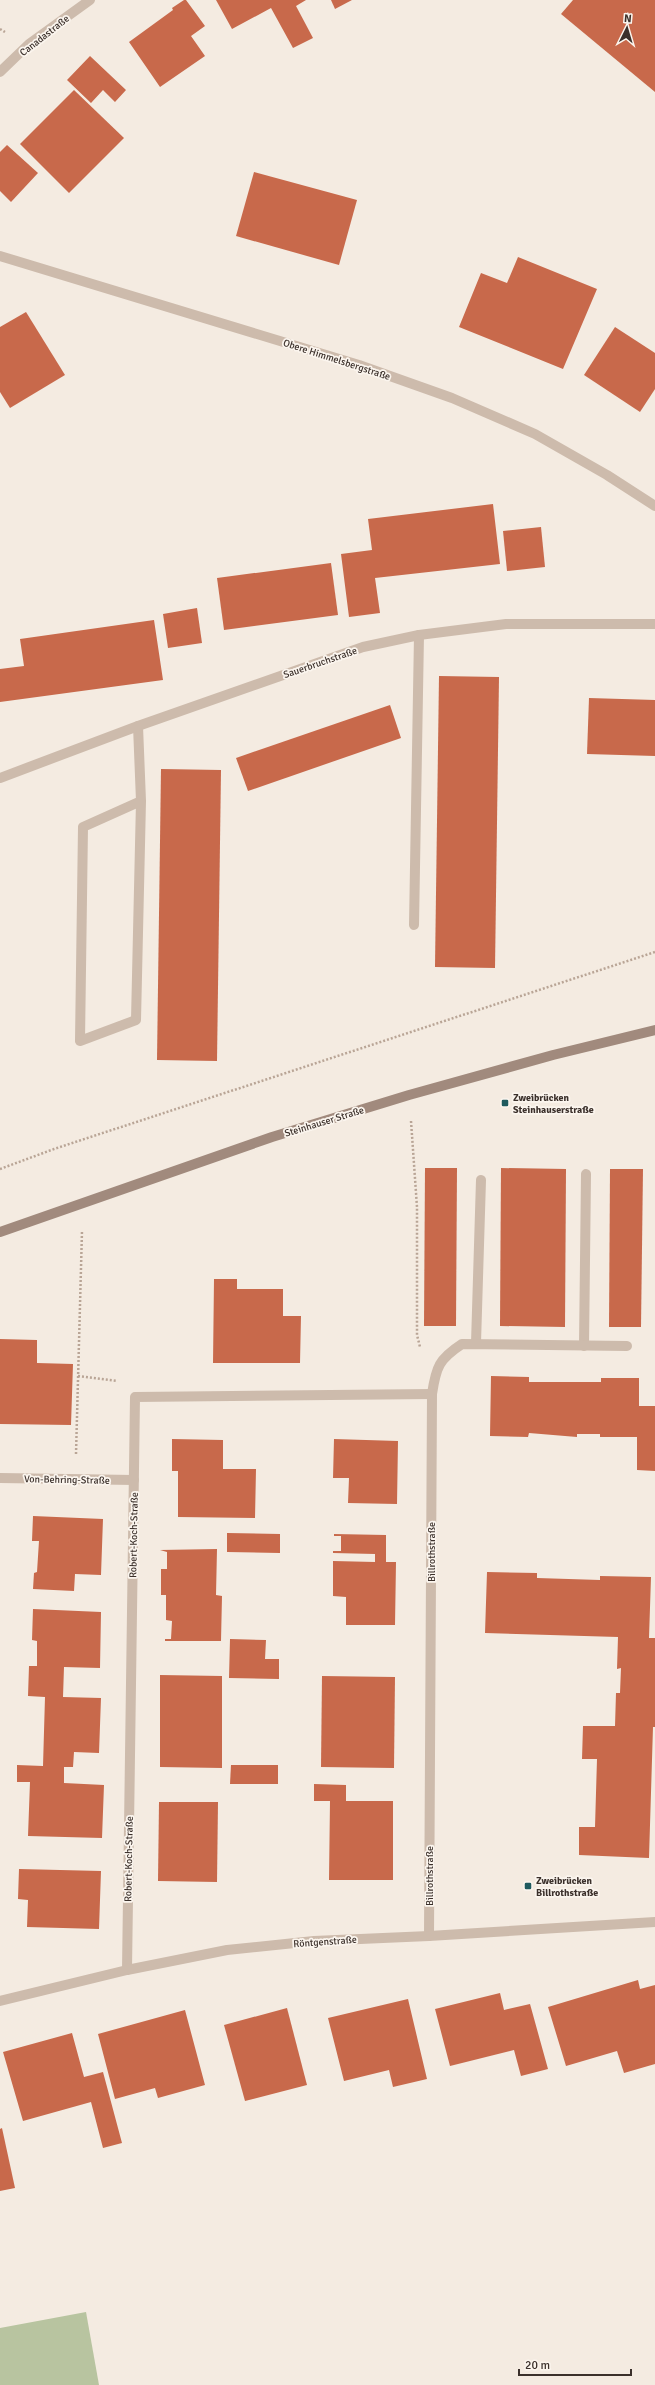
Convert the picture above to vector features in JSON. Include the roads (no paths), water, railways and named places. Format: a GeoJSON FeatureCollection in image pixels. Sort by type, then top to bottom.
{"type":"FeatureCollection","features":[{"type":"Feature","properties":{"kind":"main road","name":"Steinhauser Straße"},"geometry":{"type":"LineString","coordinates":[[0,1232],[272,1137],[409,1095],[553,1055],[655,1030]]}},
{"type":"Feature","properties":{"kind":"street","name":"Canadastraße"},"geometry":{"type":"LineString","coordinates":[[0,72],[29,44],[90,0]]}},
{"type":"Feature","properties":{"kind":"street","name":"Obere Himmelsbergstraße"},"geometry":{"type":"LineString","coordinates":[[0,256],[359,365],[452,398],[535,434],[607,475],[655,506]]}},
{"type":"Feature","properties":{"kind":"street","name":"Sauerbruchstraße"},"geometry":{"type":"LineString","coordinates":[[0,778],[138,726],[363,647],[419,635],[506,624],[655,624]]}},
{"type":"Feature","properties":{"kind":"street"},"geometry":{"type":"LineString","coordinates":[[414,925],[419,635]]}},
{"type":"Feature","properties":{"kind":"street"},"geometry":{"type":"LineString","coordinates":[[138,726],[141,801],[136,1020],[80,1041],[83,826],[141,801]]}},
{"type":"Feature","properties":{"kind":"street"},"geometry":{"type":"LineString","coordinates":[[584,1346],[586,1174]]}},
{"type":"Feature","properties":{"kind":"street"},"geometry":{"type":"LineString","coordinates":[[476,1343],[481,1180]]}},
{"type":"Feature","properties":{"kind":"street","name":"Billrothstraße"},"geometry":{"type":"LineString","coordinates":[[429,1936],[432,1394],[436,1370],[446,1354],[462,1344],[627,1346]]}},
{"type":"Feature","properties":{"kind":"street","name":"Robert-Koch-Straße"},"geometry":{"type":"LineString","coordinates":[[127,1970],[135,1397],[432,1394]]}},
{"type":"Feature","properties":{"kind":"street","name":"Von-Behring-Straße"},"geometry":{"type":"LineString","coordinates":[[0,1478],[134,1480]]}},
{"type":"Feature","properties":{"kind":"street","name":"Röntgenstraße"},"geometry":{"type":"LineString","coordinates":[[0,2001],[127,1970],[227,1950],[314,1941],[429,1936],[655,1922]]}},
{"type":"Feature","properties":{"kind":"place","name":"Zweibrücken Steinhauserstraße"},"geometry":{"type":"Point","coordinates":[505,1103]}},
{"type":"Feature","properties":{"kind":"place","name":"Zweibrücken Billrothstraße"},"geometry":{"type":"Point","coordinates":[528,1886]}}]}
